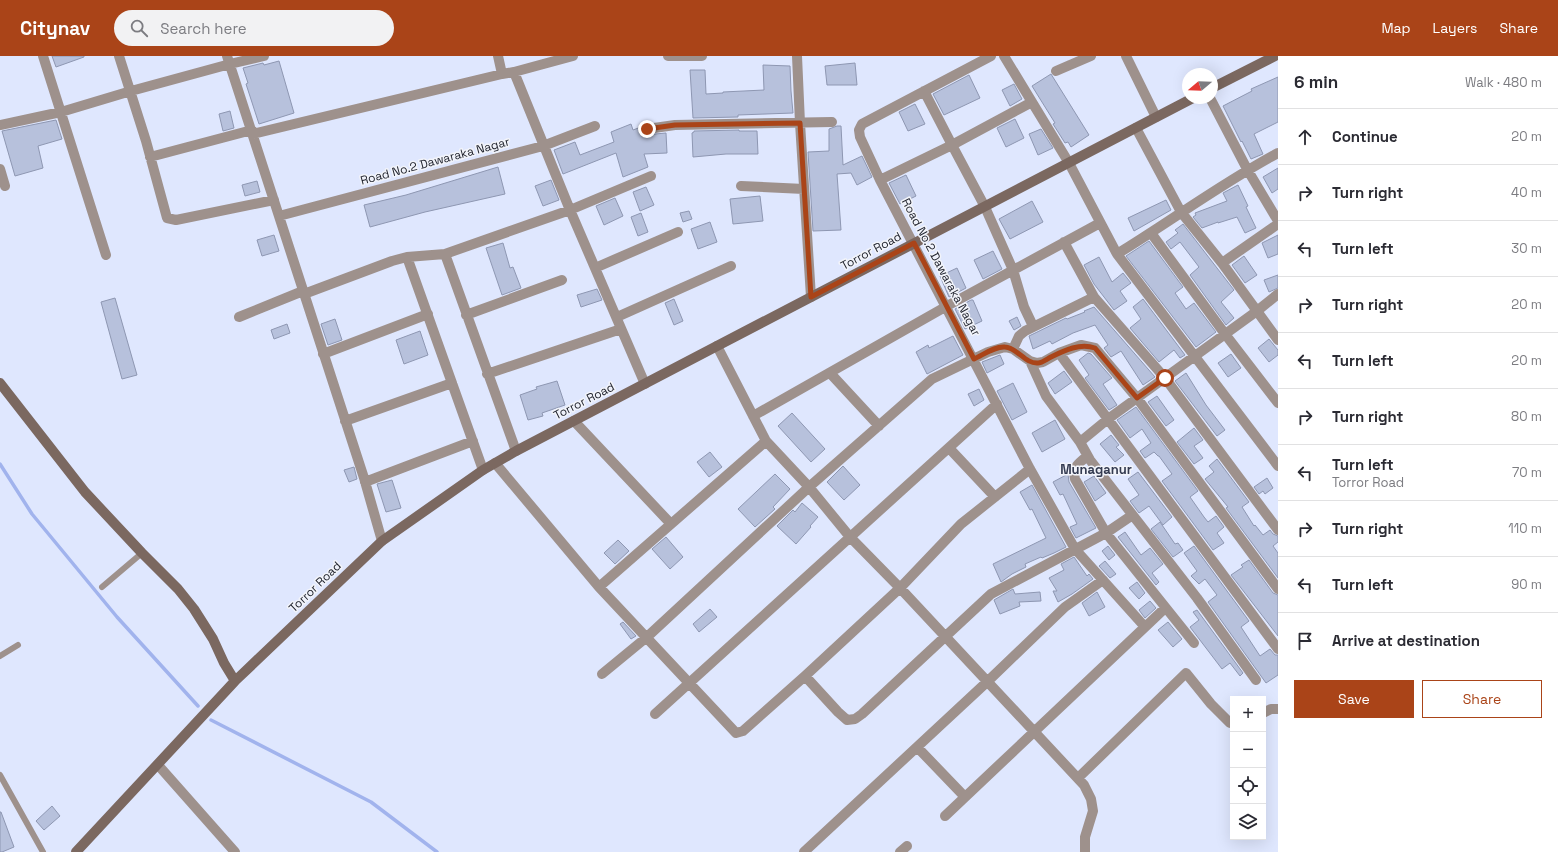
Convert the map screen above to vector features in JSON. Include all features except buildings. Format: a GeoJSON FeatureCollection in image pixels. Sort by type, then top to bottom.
{"type":"FeatureCollection","features":[{"type":"Feature","properties":{"kind":"street"},"geometry":{"type":"LineString","coordinates":[[43,56],[106,255]]}},
{"type":"Feature","properties":{"kind":"street"},"geometry":{"type":"LineString","coordinates":[[119,56],[131,91],[167,218],[176,220],[274,200]]}},
{"type":"Feature","properties":{"kind":"street"},"geometry":{"type":"LineString","coordinates":[[0,125],[61,112],[228,60],[264,56]]}},
{"type":"Feature","properties":{"kind":"street"},"geometry":{"type":"LineString","coordinates":[[498,56],[502,74]]}},
{"type":"Feature","properties":{"kind":"street"},"geometry":{"type":"LineString","coordinates":[[150,157],[514,72],[573,56]]}},
{"type":"Feature","properties":{"kind":"street"},"geometry":{"type":"LineString","coordinates":[[668,56],[702,56]]}},
{"type":"Feature","properties":{"kind":"street"},"geometry":{"type":"LineString","coordinates":[[797,56],[811,297]]}},
{"type":"Feature","properties":{"kind":"street","name":"Road No.2 Dawaraka Nagar"},"geometry":{"type":"LineString","coordinates":[[990,56],[862,124],[859,130],[860,137],[880,180],[947,306],[1030,469],[1075,549],[1142,624]]}},
{"type":"Feature","properties":{"kind":"street"},"geometry":{"type":"LineString","coordinates":[[1004,56],[1069,163],[1117,254],[1278,466]]}},
{"type":"Feature","properties":{"kind":"street"},"geometry":{"type":"LineString","coordinates":[[1056,71],[1091,56]]}},
{"type":"Feature","properties":{"kind":"street"},"geometry":{"type":"LineString","coordinates":[[1126,56],[1156,117]]}},
{"type":"Feature","properties":{"kind":"street"},"geometry":{"type":"LineString","coordinates":[[1218,85],[1275,56]]}},
{"type":"Feature","properties":{"kind":"street"},"geometry":{"type":"LineString","coordinates":[[228,60],[365,482],[382,541]]}},
{"type":"Feature","properties":{"kind":"street"},"geometry":{"type":"LineString","coordinates":[[514,72],[570,210],[645,384]]}},
{"type":"Feature","properties":{"kind":"street"},"geometry":{"type":"LineString","coordinates":[[924,91],[985,207],[1013,270],[1024,307],[1033,326]]}},
{"type":"Feature","properties":{"kind":"street"},"geometry":{"type":"LineString","coordinates":[[880,180],[952,145],[1032,102]]}},
{"type":"Feature","properties":{"kind":"street","name":"Torror Road"},"geometry":{"type":"LineString","coordinates":[[76,852],[235,681],[382,541],[483,470],[516,451],[1182,104]]}},
{"type":"Feature","properties":{"kind":"street"},"geometry":{"type":"LineString","coordinates":[[1213,104],[1247,169],[1278,221]]}},
{"type":"Feature","properties":{"kind":"street"},"geometry":{"type":"LineString","coordinates":[[647,129],[675,125],[832,122]]}},
{"type":"Feature","properties":{"kind":"street","name":"Road No.2 Dawaraka Nagar"},"geometry":{"type":"LineString","coordinates":[[279,216],[544,146],[595,126]]}},
{"type":"Feature","properties":{"kind":"street"},"geometry":{"type":"LineString","coordinates":[[1136,128],[1181,212],[1222,263],[1278,340]]}},
{"type":"Feature","properties":{"kind":"street"},"geometry":{"type":"LineString","coordinates":[[1117,254],[1247,169],[1278,153]]}},
{"type":"Feature","properties":{"kind":"street"},"geometry":{"type":"LineString","coordinates":[[0,169],[5,186]]}},
{"type":"Feature","properties":{"kind":"street"},"geometry":{"type":"LineString","coordinates":[[239,317],[392,261],[408,257],[445,254],[570,210],[651,176]]}},
{"type":"Feature","properties":{"kind":"street"},"geometry":{"type":"LineString","coordinates":[[741,186],[804,189]]}},
{"type":"Feature","properties":{"kind":"street"},"geometry":{"type":"LineString","coordinates":[[753,416],[947,306],[1100,223]]}},
{"type":"Feature","properties":{"kind":"street"},"geometry":{"type":"LineString","coordinates":[[1222,263],[1278,224]]}},
{"type":"Feature","properties":{"kind":"street"},"geometry":{"type":"LineString","coordinates":[[595,268],[678,232]]}},
{"type":"Feature","properties":{"kind":"street"},"geometry":{"type":"LineString","coordinates":[[1151,233],[1278,403]]}},
{"type":"Feature","properties":{"kind":"street"},"geometry":{"type":"LineString","coordinates":[[1064,242],[1094,297],[1165,378],[1278,530]]}},
{"type":"Feature","properties":{"kind":"street"},"geometry":{"type":"LineString","coordinates":[[445,254],[516,451]]}},
{"type":"Feature","properties":{"kind":"street"},"geometry":{"type":"LineString","coordinates":[[408,257],[483,470]]}},
{"type":"Feature","properties":{"kind":"street"},"geometry":{"type":"LineString","coordinates":[[617,317],[732,266]]}},
{"type":"Feature","properties":{"kind":"street"},"geometry":{"type":"LineString","coordinates":[[466,315],[562,280]]}},
{"type":"Feature","properties":{"kind":"street"},"geometry":{"type":"LineString","coordinates":[[1080,442],[1108,419],[1257,311],[1278,294]]}},
{"type":"Feature","properties":{"kind":"street"},"geometry":{"type":"LineString","coordinates":[[1013,349],[1019,336],[1033,326],[1094,297]]}},
{"type":"Feature","properties":{"kind":"street"},"geometry":{"type":"LineString","coordinates":[[323,354],[428,314]]}},
{"type":"Feature","properties":{"kind":"street"},"geometry":{"type":"LineString","coordinates":[[487,374],[621,329]]}},
{"type":"Feature","properties":{"kind":"street"},"geometry":{"type":"LineString","coordinates":[[602,674],[646,637],[808,487],[932,379],[999,348],[1005,347],[1013,349],[1030,361],[1037,363],[1043,362],[1059,353],[1081,345],[1095,348],[1137,398],[1278,589]]}},
{"type":"Feature","properties":{"kind":"street"},"geometry":{"type":"LineString","coordinates":[[717,346],[766,441],[808,487],[850,537],[900,588],[1084,784],[1091,799],[1093,811],[1085,837],[1085,852]]}},
{"type":"Feature","properties":{"kind":"street"},"geometry":{"type":"LineString","coordinates":[[1059,353],[1278,648]]}},
{"type":"Feature","properties":{"kind":"street"},"geometry":{"type":"LineString","coordinates":[[1030,361],[1046,396],[1080,442],[1087,456],[1131,516],[1197,598],[1256,680]]}},
{"type":"Feature","properties":{"kind":"street"},"geometry":{"type":"LineString","coordinates":[[830,373],[879,426]]}},
{"type":"Feature","properties":{"kind":"street"},"geometry":{"type":"LineString","coordinates":[[0,383],[85,492],[142,553],[178,588],[194,609],[213,639],[224,663],[235,681]]}},
{"type":"Feature","properties":{"kind":"street"},"geometry":{"type":"LineString","coordinates":[[345,421],[452,383]]}},
{"type":"Feature","properties":{"kind":"street"},"geometry":{"type":"LineString","coordinates":[[655,714],[997,404]]}},
{"type":"Feature","properties":{"kind":"street"},"geometry":{"type":"LineString","coordinates":[[574,421],[671,524]]}},
{"type":"Feature","properties":{"kind":"street"},"geometry":{"type":"LineString","coordinates":[[365,482],[473,441]]}},
{"type":"Feature","properties":{"kind":"street"},"geometry":{"type":"LineString","coordinates":[[599,587],[766,441]]}},
{"type":"Feature","properties":{"kind":"street"},"geometry":{"type":"LineString","coordinates":[[949,448],[995,497]]}},
{"type":"Feature","properties":{"kind":"street"},"geometry":{"type":"LineString","coordinates":[[1087,456],[1075,467],[1075,478],[1106,533],[1194,643]]}},
{"type":"Feature","properties":{"kind":"street"},"geometry":{"type":"LineString","coordinates":[[495,463],[599,587],[733,731],[739,733],[805,676],[900,588],[961,524],[1030,469]]}},
{"type":"Feature","properties":{"kind":"street"},"geometry":{"type":"LineString","coordinates":[[805,676],[847,720],[855,719],[991,594],[1106,533],[1131,516]]}},
{"type":"Feature","properties":{"kind":"street"},"geometry":{"type":"LineString","coordinates":[[807,851],[988,682],[1065,607],[1102,580]]}},
{"type":"Feature","properties":{"kind":"street"},"geometry":{"type":"LineString","coordinates":[[945,816],[1035,732],[1142,624],[1165,608]]}},
{"type":"Feature","properties":{"kind":"street"},"geometry":{"type":"LineString","coordinates":[[1078,778],[1186,674],[1230,724]]}},
{"type":"Feature","properties":{"kind":"street"},"geometry":{"type":"LineString","coordinates":[[1266,711],[1278,709]]}},
{"type":"Feature","properties":{"kind":"street"},"geometry":{"type":"LineString","coordinates":[[917,747],[965,797]]}},
{"type":"Feature","properties":{"kind":"street"},"geometry":{"type":"LineString","coordinates":[[158,765],[235,852]]}},
{"type":"Feature","properties":{"kind":"lane"},"geometry":{"type":"LineString","coordinates":[[102,587],[142,553]]}},
{"type":"Feature","properties":{"kind":"lane"},"geometry":{"type":"LineString","coordinates":[[0,656],[18,645]]}},
{"type":"Feature","properties":{"kind":"lane"},"geometry":{"type":"LineString","coordinates":[[0,775],[44,852]]}},
{"type":"Feature","properties":{"kind":"waterway"},"geometry":{"type":"LineString","coordinates":[[0,464],[32,514],[117,617],[198,706]]}},
{"type":"Feature","properties":{"kind":"waterway"},"geometry":{"type":"LineString","coordinates":[[211,720],[371,802],[437,852]]}},
{"type":"Feature","properties":{"kind":"district","name":"Munaganur"},"geometry":{"type":"Point","coordinates":[1096,469]}},
{"type":"Feature","properties":{"kind":"route"},"geometry":{"type":"LineString","coordinates":[[647,129],[675,125],[800,123],[811,297],[914,243],[974,359],[988,352],[1005,347],[1013,349],[1030,361],[1037,363],[1043,362],[1059,353],[1081,345],[1095,348],[1137,398],[1165,378]]}}]}
